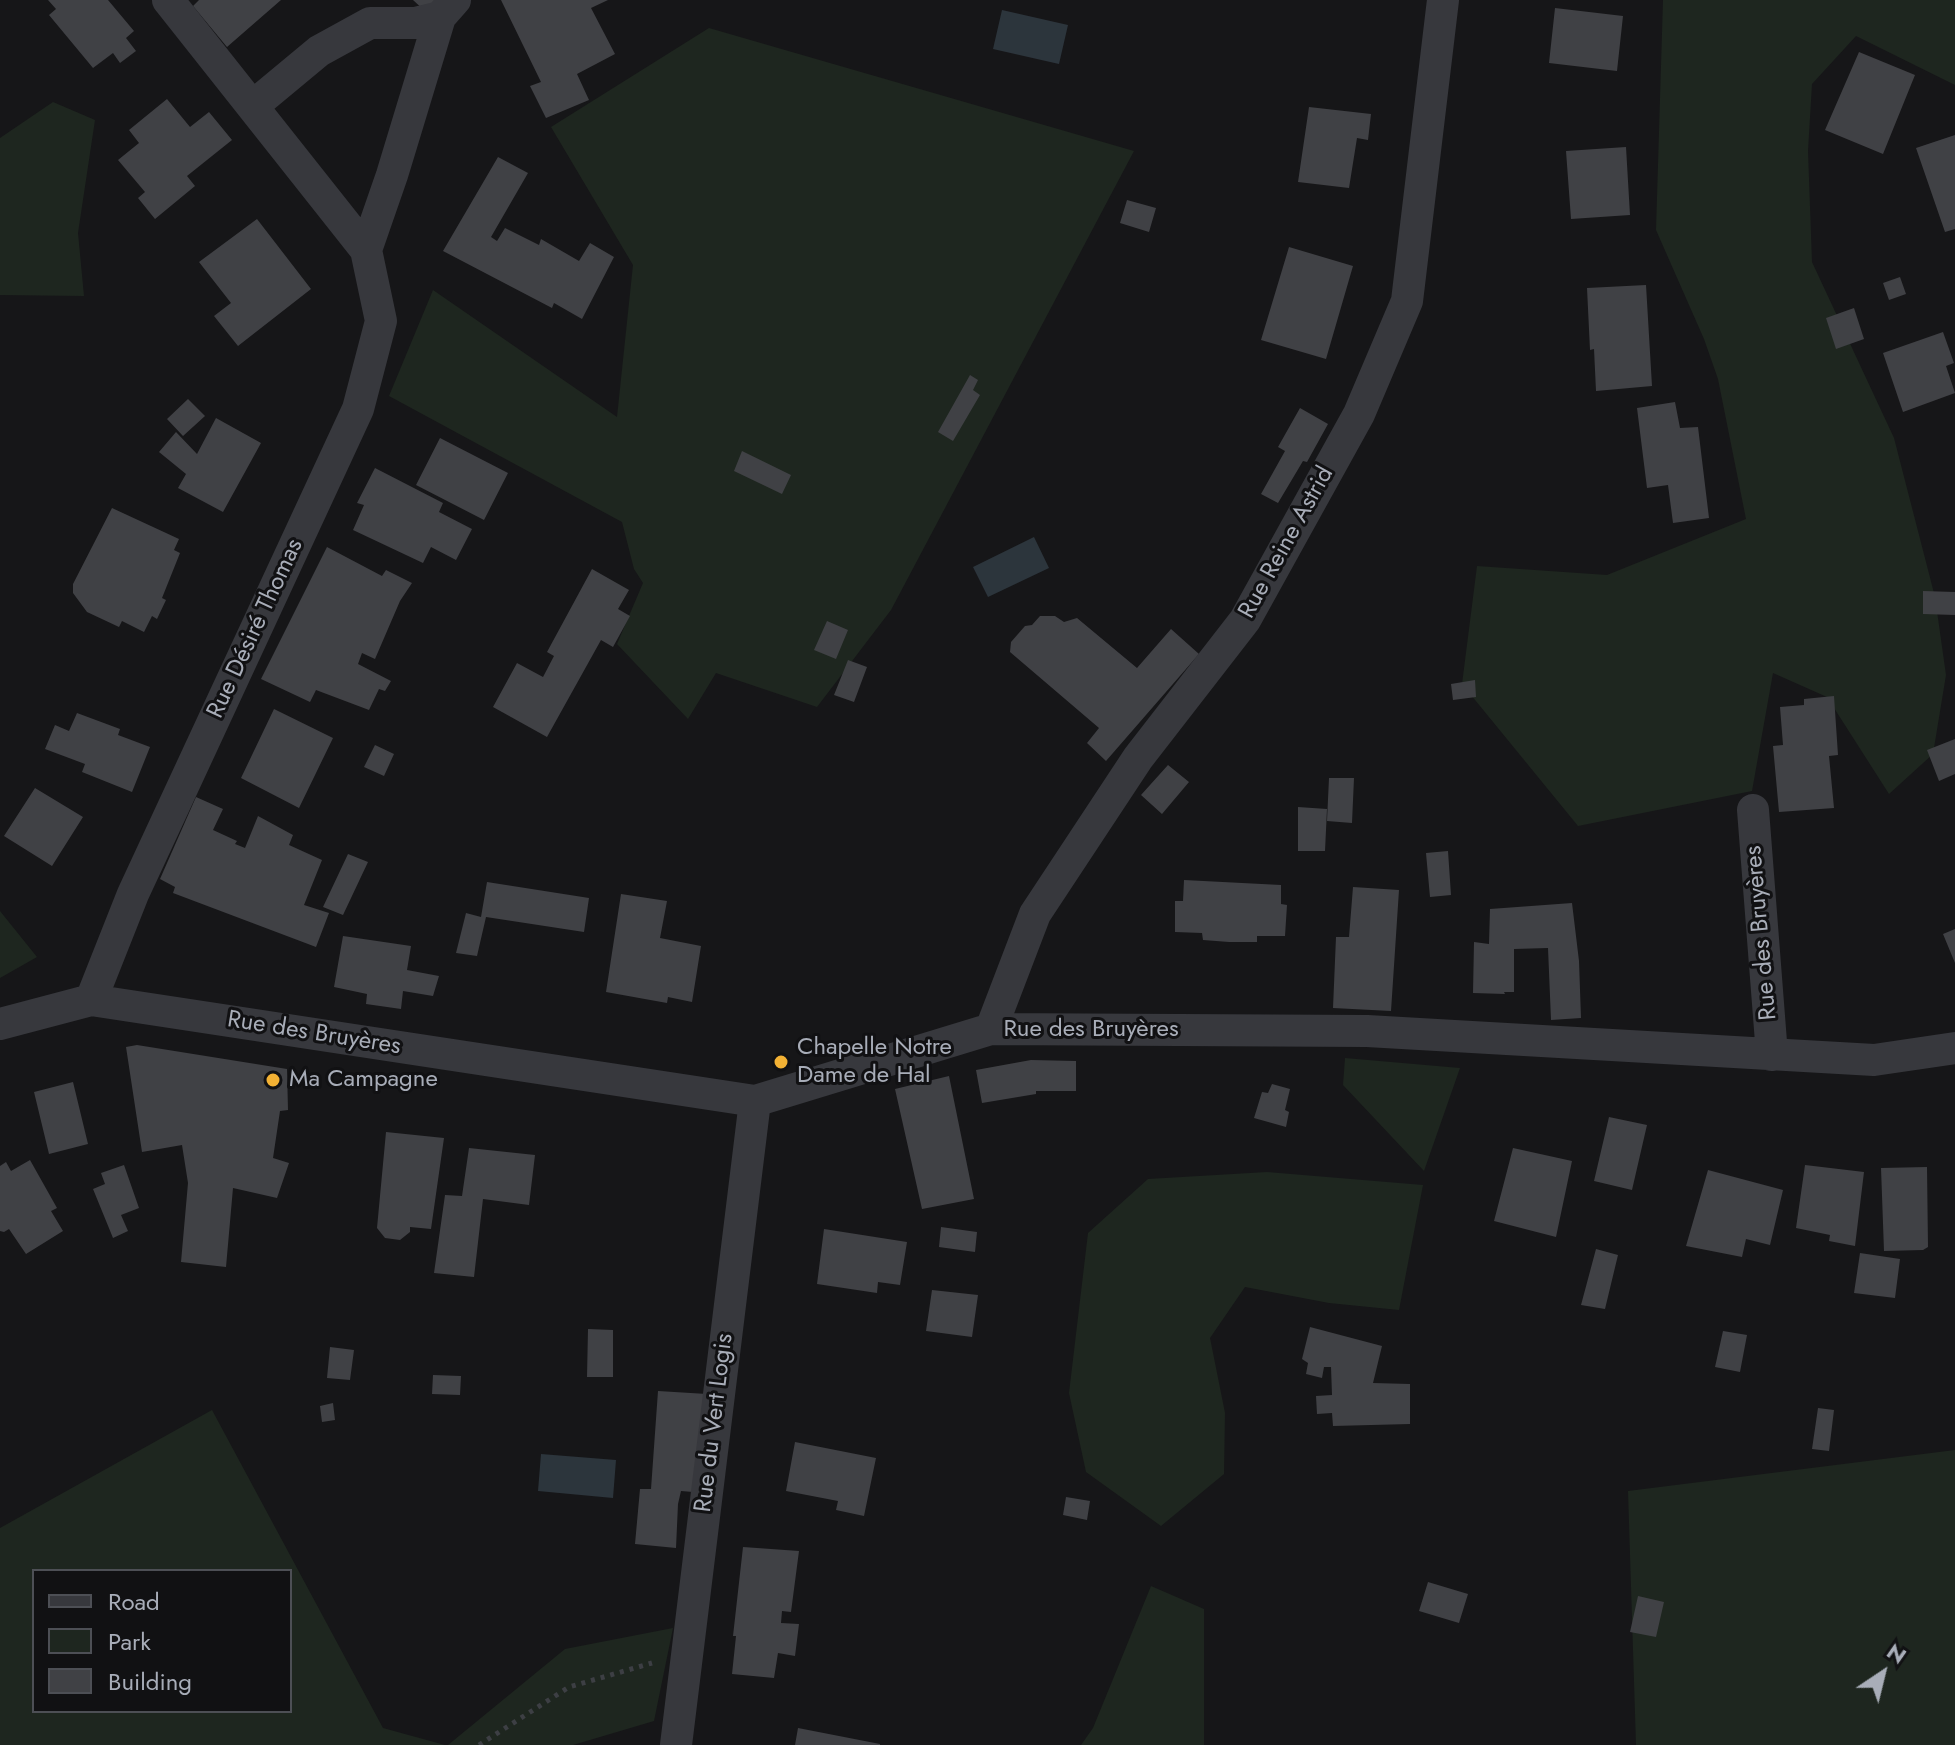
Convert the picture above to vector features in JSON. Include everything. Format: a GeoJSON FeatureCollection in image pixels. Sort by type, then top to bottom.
{"type":"FeatureCollection","features":[{"type":"Feature","properties":{"kind":"street","name":"Rue Désiré Thomas"},"geometry":{"type":"LineString","coordinates":[[91,1000],[133,894],[358,409],[381,321],[366,250],[168,0]]}},
{"type":"Feature","properties":{"kind":"street","name":"Rue Reine Astrid"},"geometry":{"type":"LineString","coordinates":[[991,1029],[1035,914],[1138,758],[1245,620],[1359,414],[1407,301],[1443,0]]}},
{"type":"Feature","properties":{"kind":"street"},"geometry":{"type":"LineString","coordinates":[[254,105],[319,51],[370,23],[415,23],[448,9]]}},
{"type":"Feature","properties":{"kind":"street"},"geometry":{"type":"LineString","coordinates":[[366,250],[448,9]]}},
{"type":"Feature","properties":{"kind":"street","name":"Rue des Bruyères"},"geometry":{"type":"LineString","coordinates":[[1753,810],[1772,1055]]}},
{"type":"Feature","properties":{"kind":"street"},"geometry":{"type":"LineString","coordinates":[[0,1024],[91,1000]]}},
{"type":"Feature","properties":{"kind":"street","name":"Rue des Bruyères"},"geometry":{"type":"LineString","coordinates":[[91,1000],[755,1101],[991,1029],[1367,1031],[1874,1060],[1955,1048]]}},
{"type":"Feature","properties":{"kind":"street","name":"Rue du Vert Logis"},"geometry":{"type":"LineString","coordinates":[[676,1745],[755,1101]]}},
{"type":"Feature","properties":{"kind":"path"},"geometry":{"type":"LineString","coordinates":[[479,1745],[569,1687],[687,1653]]}},
{"type":"Feature","properties":{"kind":"green space"},"geometry":{"type":"Polygon","coordinates":[[[1663,0],[1955,0],[1955,85],[1856,36],[1812,84],[1808,151],[1812,262],[1894,438],[1935,597],[1946,675],[1933,754],[1889,794],[1827,697],[1773,673],[1752,791],[1578,826],[1462,684],[1477,566],[1607,575],[1746,519],[1718,379],[1704,339],[1656,230],[1663,0]]]}},
{"type":"Feature","properties":{"kind":"green space"},"geometry":{"type":"Polygon","coordinates":[[[709,28],[1134,151],[891,610],[817,707],[716,673],[688,719],[617,644],[643,583],[634,569],[622,522],[389,396],[433,290],[617,417],[633,265],[551,127],[709,28]]]}},
{"type":"Feature","properties":{"kind":"green space"},"geometry":{"type":"Polygon","coordinates":[[[53,102],[95,120],[78,233],[84,296],[0,295],[0,138],[53,102]]]}},
{"type":"Feature","properties":{"kind":"green space"},"geometry":{"type":"Polygon","coordinates":[[[0,911],[37,957],[0,978],[0,911]]]}},
{"type":"Feature","properties":{"kind":"green space"},"geometry":{"type":"Polygon","coordinates":[[[1345,1058],[1460,1068],[1424,1171],[1343,1085],[1345,1058]]]}},
{"type":"Feature","properties":{"kind":"green space"},"geometry":{"type":"Polygon","coordinates":[[[1267,1172],[1423,1185],[1399,1310],[1329,1303],[1245,1287],[1210,1338],[1225,1413],[1224,1474],[1161,1526],[1086,1472],[1069,1393],[1088,1233],[1148,1179],[1267,1172]]]}},
{"type":"Feature","properties":{"kind":"green space"},"geometry":{"type":"Polygon","coordinates":[[[212,1410],[383,1728],[445,1745],[0,1745],[0,1528],[212,1410]]]}},
{"type":"Feature","properties":{"kind":"green space"},"geometry":{"type":"Polygon","coordinates":[[[1955,1450],[1955,1745],[1636,1745],[1628,1491],[1955,1450]]]}},
{"type":"Feature","properties":{"kind":"green space"},"geometry":{"type":"Polygon","coordinates":[[[1151,1586],[1204,1609],[1204,1745],[1081,1745],[1093,1728],[1151,1586]]]}},
{"type":"Feature","properties":{"kind":"green space"},"geometry":{"type":"Polygon","coordinates":[[[673,1628],[654,1721],[573,1745],[448,1745],[565,1649],[673,1628]]]}},
{"type":"Feature","properties":{"kind":"shaded area"},"geometry":{"type":"Polygon","coordinates":[[[1002,10],[1068,25],[1059,64],[993,49],[1002,10]]]}},
{"type":"Feature","properties":{"kind":"shaded area"},"geometry":{"type":"Polygon","coordinates":[[[1034,537],[1049,568],[988,597],[973,567],[1034,537]]]}},
{"type":"Feature","properties":{"kind":"shaded area"},"geometry":{"type":"Polygon","coordinates":[[[541,1454],[616,1460],[613,1498],[538,1491],[541,1454]]]}},
{"type":"Feature","properties":{"kind":"building"},"geometry":{"type":"Polygon","coordinates":[[[48,0],[108,0],[134,31],[126,38],[136,51],[120,63],[113,53],[93,68],[49,15],[56,9],[48,0]]]}},
{"type":"Feature","properties":{"kind":"building"},"geometry":{"type":"Polygon","coordinates":[[[199,0],[281,0],[227,47],[193,6],[199,0]]]}},
{"type":"Feature","properties":{"kind":"building"},"geometry":{"type":"Polygon","coordinates":[[[413,0],[436,0],[426,12],[413,0]]]}},
{"type":"Feature","properties":{"kind":"building"},"geometry":{"type":"Polygon","coordinates":[[[501,0],[608,0],[591,8],[615,54],[577,74],[589,100],[546,118],[530,86],[541,82],[501,0]]]}},
{"type":"Feature","properties":{"kind":"building"},"geometry":{"type":"Polygon","coordinates":[[[1555,8],[1623,16],[1617,71],[1549,63],[1555,8]]]}},
{"type":"Feature","properties":{"kind":"building"},"geometry":{"type":"Polygon","coordinates":[[[1859,52],[1915,75],[1883,154],[1825,130],[1859,52]]]}},
{"type":"Feature","properties":{"kind":"building"},"geometry":{"type":"Polygon","coordinates":[[[167,99],[190,127],[209,112],[232,140],[187,176],[195,186],[155,219],[138,198],[145,192],[118,160],[139,143],[129,130],[167,99]]]}},
{"type":"Feature","properties":{"kind":"building"},"geometry":{"type":"Polygon","coordinates":[[[1309,107],[1371,114],[1368,140],[1357,138],[1349,188],[1298,182],[1309,107]]]}},
{"type":"Feature","properties":{"kind":"building"},"geometry":{"type":"Polygon","coordinates":[[[1955,135],[1955,229],[1945,232],[1916,148],[1955,135]]]}},
{"type":"Feature","properties":{"kind":"building"},"geometry":{"type":"Polygon","coordinates":[[[1626,147],[1630,215],[1571,219],[1566,151],[1626,147]]]}},
{"type":"Feature","properties":{"kind":"building"},"geometry":{"type":"Polygon","coordinates":[[[498,157],[528,173],[491,237],[497,241],[505,228],[539,245],[541,239],[579,261],[590,243],[614,257],[582,319],[554,303],[552,308],[443,251],[498,157]]]}},
{"type":"Feature","properties":{"kind":"building"},"geometry":{"type":"Polygon","coordinates":[[[1127,200],[1156,208],[1149,232],[1120,223],[1127,200]]]}},
{"type":"Feature","properties":{"kind":"building"},"geometry":{"type":"Polygon","coordinates":[[[257,219],[311,289],[238,346],[214,316],[231,303],[199,262],[257,219]]]}},
{"type":"Feature","properties":{"kind":"building"},"geometry":{"type":"Polygon","coordinates":[[[1289,247],[1353,266],[1326,359],[1261,340],[1289,247]]]}},
{"type":"Feature","properties":{"kind":"building"},"geometry":{"type":"Polygon","coordinates":[[[1900,277],[1906,294],[1889,300],[1883,283],[1900,277]]]}},
{"type":"Feature","properties":{"kind":"building"},"geometry":{"type":"Polygon","coordinates":[[[1646,285],[1652,386],[1596,391],[1594,349],[1590,350],[1587,288],[1646,285]]]}},
{"type":"Feature","properties":{"kind":"building"},"geometry":{"type":"Polygon","coordinates":[[[1854,308],[1864,339],[1836,349],[1826,318],[1854,308]]]}},
{"type":"Feature","properties":{"kind":"building"},"geometry":{"type":"Polygon","coordinates":[[[1943,332],[1954,363],[1946,366],[1955,393],[1903,412],[1883,353],[1943,332]]]}},
{"type":"Feature","properties":{"kind":"building"},"geometry":{"type":"Polygon","coordinates":[[[970,375],[978,380],[973,390],[980,395],[953,441],[938,432],[970,375]]]}},
{"type":"Feature","properties":{"kind":"building"},"geometry":{"type":"Polygon","coordinates":[[[188,399],[205,416],[183,436],[167,419],[188,399]]]}},
{"type":"Feature","properties":{"kind":"building"},"geometry":{"type":"Polygon","coordinates":[[[1675,402],[1680,428],[1698,427],[1709,518],[1673,523],[1668,485],[1647,488],[1637,408],[1675,402]]]}},
{"type":"Feature","properties":{"kind":"building"},"geometry":{"type":"Polygon","coordinates":[[[1300,408],[1328,424],[1307,462],[1303,461],[1278,503],[1261,494],[1285,451],[1278,447],[1300,408]]]}},
{"type":"Feature","properties":{"kind":"building"},"geometry":{"type":"Polygon","coordinates":[[[216,418],[261,443],[223,512],[178,488],[186,474],[159,452],[176,432],[197,454],[216,418]]]}},
{"type":"Feature","properties":{"kind":"building"},"geometry":{"type":"Polygon","coordinates":[[[440,438],[508,473],[484,520],[416,485],[440,438]]]}},
{"type":"Feature","properties":{"kind":"building"},"geometry":{"type":"Polygon","coordinates":[[[742,451],[791,475],[782,494],[734,471],[742,451]]]}},
{"type":"Feature","properties":{"kind":"building"},"geometry":{"type":"Polygon","coordinates":[[[375,468],[443,503],[439,512],[472,529],[456,560],[431,547],[423,563],[353,530],[364,505],[357,503],[375,468]]]}},
{"type":"Feature","properties":{"kind":"building"},"geometry":{"type":"Polygon","coordinates":[[[112,508],[179,539],[174,550],[180,553],[162,598],[166,600],[157,619],[152,616],[144,632],[122,621],[119,627],[87,612],[73,593],[73,584],[112,508]]]}},
{"type":"Feature","properties":{"kind":"building"},"geometry":{"type":"Polygon","coordinates":[[[327,547],[382,576],[386,570],[412,583],[400,601],[375,659],[362,653],[358,664],[391,681],[385,691],[379,689],[369,710],[316,690],[310,702],[261,679],[327,547]]]}},
{"type":"Feature","properties":{"kind":"building"},"geometry":{"type":"Polygon","coordinates":[[[592,569],[629,590],[618,609],[630,616],[613,647],[601,640],[547,737],[493,707],[517,663],[543,677],[554,656],[547,652],[592,569]]]}},
{"type":"Feature","properties":{"kind":"building"},"geometry":{"type":"Polygon","coordinates":[[[1923,591],[1955,592],[1955,615],[1923,614],[1923,591]]]}},
{"type":"Feature","properties":{"kind":"building"},"geometry":{"type":"Polygon","coordinates":[[[1040,616],[1055,616],[1064,622],[1077,618],[1137,668],[1171,629],[1199,654],[1106,761],[1087,743],[1099,728],[1010,652],[1011,642],[1025,626],[1032,625],[1040,616]]]}},
{"type":"Feature","properties":{"kind":"building"},"geometry":{"type":"Polygon","coordinates":[[[827,621],[848,630],[836,659],[814,650],[827,621]]]}},
{"type":"Feature","properties":{"kind":"building"},"geometry":{"type":"Polygon","coordinates":[[[848,660],[867,667],[854,702],[834,695],[848,660]]]}},
{"type":"Feature","properties":{"kind":"building"},"geometry":{"type":"Polygon","coordinates":[[[1475,680],[1476,697],[1453,700],[1451,684],[1475,680]]]}},
{"type":"Feature","properties":{"kind":"building"},"geometry":{"type":"Polygon","coordinates":[[[1834,696],[1838,755],[1829,756],[1834,808],[1779,812],[1773,746],[1783,745],[1780,707],[1804,705],[1804,699],[1834,696]]]}},
{"type":"Feature","properties":{"kind":"building"},"geometry":{"type":"Polygon","coordinates":[[[274,709],[333,738],[299,808],[241,778],[274,709]]]}},
{"type":"Feature","properties":{"kind":"building"},"geometry":{"type":"Polygon","coordinates":[[[77,713],[120,729],[118,735],[150,747],[132,792],[82,772],[85,764],[45,749],[55,725],[69,731],[77,713]]]}},
{"type":"Feature","properties":{"kind":"building"},"geometry":{"type":"Polygon","coordinates":[[[1955,739],[1955,774],[1939,781],[1927,750],[1955,739]]]}},
{"type":"Feature","properties":{"kind":"building"},"geometry":{"type":"Polygon","coordinates":[[[375,745],[394,754],[384,776],[364,767],[375,745]]]}},
{"type":"Feature","properties":{"kind":"building"},"geometry":{"type":"Polygon","coordinates":[[[1168,765],[1189,782],[1162,814],[1141,795],[1168,765]]]}},
{"type":"Feature","properties":{"kind":"building"},"geometry":{"type":"Polygon","coordinates":[[[1329,778],[1354,778],[1352,823],[1327,821],[1329,778]]]}},
{"type":"Feature","properties":{"kind":"building"},"geometry":{"type":"Polygon","coordinates":[[[35,788],[83,817],[52,866],[4,836],[35,788]]]}},
{"type":"Feature","properties":{"kind":"building"},"geometry":{"type":"Polygon","coordinates":[[[196,797],[223,809],[213,830],[237,841],[235,844],[245,848],[258,816],[293,835],[289,845],[322,860],[304,905],[329,913],[316,947],[173,893],[175,887],[160,879],[196,797]]]}},
{"type":"Feature","properties":{"kind":"building"},"geometry":{"type":"Polygon","coordinates":[[[1298,807],[1327,809],[1325,851],[1298,851],[1298,807]]]}},
{"type":"Feature","properties":{"kind":"building"},"geometry":{"type":"Polygon","coordinates":[[[1448,851],[1451,895],[1430,897],[1426,853],[1448,851]]]}},
{"type":"Feature","properties":{"kind":"building"},"geometry":{"type":"Polygon","coordinates":[[[348,854],[368,862],[343,915],[323,907],[348,854]]]}},
{"type":"Feature","properties":{"kind":"building"},"geometry":{"type":"Polygon","coordinates":[[[1184,880],[1281,885],[1281,904],[1287,905],[1285,936],[1257,936],[1257,942],[1229,942],[1203,940],[1202,933],[1175,932],[1175,901],[1183,901],[1184,880]]]}},
{"type":"Feature","properties":{"kind":"building"},"geometry":{"type":"Polygon","coordinates":[[[487,882],[589,898],[584,932],[486,917],[477,956],[456,953],[466,913],[481,917],[487,882]]]}},
{"type":"Feature","properties":{"kind":"building"},"geometry":{"type":"Polygon","coordinates":[[[1353,887],[1399,890],[1391,1011],[1333,1008],[1336,937],[1349,937],[1353,887]]]}},
{"type":"Feature","properties":{"kind":"building"},"geometry":{"type":"Polygon","coordinates":[[[621,894],[667,901],[660,938],[701,946],[692,1002],[668,997],[667,1003],[606,992],[621,894]]]}},
{"type":"Feature","properties":{"kind":"building"},"geometry":{"type":"Polygon","coordinates":[[[1572,903],[1579,961],[1581,1018],[1551,1020],[1548,948],[1514,949],[1514,992],[1473,993],[1474,942],[1489,944],[1490,909],[1572,903]]]}},
{"type":"Feature","properties":{"kind":"building"},"geometry":{"type":"Polygon","coordinates":[[[1955,929],[1955,963],[1943,934],[1955,929]]]}},
{"type":"Feature","properties":{"kind":"building"},"geometry":{"type":"Polygon","coordinates":[[[343,936],[411,946],[407,970],[439,976],[433,996],[403,991],[401,1009],[366,1004],[367,994],[334,987],[343,936]]]}},
{"type":"Feature","properties":{"kind":"building"},"geometry":{"type":"Polygon","coordinates":[[[137,1045],[287,1069],[288,1110],[280,1111],[273,1158],[289,1163],[277,1198],[233,1188],[226,1267],[181,1262],[188,1183],[182,1145],[142,1152],[126,1047],[137,1045]]]}},
{"type":"Feature","properties":{"kind":"building"},"geometry":{"type":"Polygon","coordinates":[[[1031,1060],[1076,1061],[1076,1091],[1036,1091],[1036,1094],[982,1103],[976,1070],[1031,1060]]]}},
{"type":"Feature","properties":{"kind":"building"},"geometry":{"type":"Polygon","coordinates":[[[949,1076],[974,1199],[922,1209],[895,1089],[949,1076]]]}},
{"type":"Feature","properties":{"kind":"building"},"geometry":{"type":"Polygon","coordinates":[[[73,1082],[88,1144],[49,1154],[34,1092],[73,1082]]]}},
{"type":"Feature","properties":{"kind":"building"},"geometry":{"type":"Polygon","coordinates":[[[1272,1084],[1290,1089],[1285,1110],[1289,1112],[1286,1127],[1254,1118],[1262,1092],[1268,1093],[1272,1084]]]}},
{"type":"Feature","properties":{"kind":"building"},"geometry":{"type":"Polygon","coordinates":[[[1609,1117],[1647,1125],[1632,1190],[1594,1181],[1609,1117]]]}},
{"type":"Feature","properties":{"kind":"building"},"geometry":{"type":"Polygon","coordinates":[[[386,1132],[444,1138],[431,1229],[410,1227],[410,1232],[400,1240],[385,1238],[377,1228],[386,1132]]]}},
{"type":"Feature","properties":{"kind":"building"},"geometry":{"type":"Polygon","coordinates":[[[469,1148],[535,1155],[529,1205],[483,1199],[474,1277],[434,1273],[445,1195],[462,1196],[469,1148]]]}},
{"type":"Feature","properties":{"kind":"building"},"geometry":{"type":"Polygon","coordinates":[[[1513,1148],[1572,1161],[1556,1237],[1494,1221],[1513,1148]]]}},
{"type":"Feature","properties":{"kind":"building"},"geometry":{"type":"Polygon","coordinates":[[[30,1160],[57,1208],[51,1211],[63,1231],[26,1254],[9,1229],[0,1231],[0,1166],[6,1162],[11,1171],[30,1160]]]}},
{"type":"Feature","properties":{"kind":"building"},"geometry":{"type":"Polygon","coordinates":[[[124,1165],[139,1208],[121,1215],[128,1231],[113,1238],[93,1189],[105,1184],[101,1173],[124,1165]]]}},
{"type":"Feature","properties":{"kind":"building"},"geometry":{"type":"Polygon","coordinates":[[[1805,1165],[1864,1172],[1855,1246],[1829,1241],[1830,1235],[1796,1228],[1805,1165]]]}},
{"type":"Feature","properties":{"kind":"building"},"geometry":{"type":"Polygon","coordinates":[[[1927,1167],[1928,1247],[1923,1250],[1884,1251],[1881,1168],[1927,1167]]]}},
{"type":"Feature","properties":{"kind":"building"},"geometry":{"type":"Polygon","coordinates":[[[1708,1170],[1783,1190],[1770,1245],[1746,1239],[1742,1257],[1686,1246],[1708,1170]]]}},
{"type":"Feature","properties":{"kind":"building"},"geometry":{"type":"Polygon","coordinates":[[[941,1227],[977,1232],[975,1252],[939,1247],[941,1227]]]}},
{"type":"Feature","properties":{"kind":"building"},"geometry":{"type":"Polygon","coordinates":[[[824,1229],[907,1242],[900,1285],[878,1282],[877,1293],[817,1284],[824,1229]]]}},
{"type":"Feature","properties":{"kind":"building"},"geometry":{"type":"Polygon","coordinates":[[[1596,1249],[1618,1255],[1605,1309],[1581,1305],[1596,1249]]]}},
{"type":"Feature","properties":{"kind":"building"},"geometry":{"type":"Polygon","coordinates":[[[1860,1253],[1900,1259],[1895,1298],[1854,1293],[1860,1253]]]}},
{"type":"Feature","properties":{"kind":"building"},"geometry":{"type":"Polygon","coordinates":[[[932,1290],[978,1295],[972,1337],[926,1331],[932,1290]]]}},
{"type":"Feature","properties":{"kind":"building"},"geometry":{"type":"Polygon","coordinates":[[[1310,1327],[1382,1346],[1373,1383],[1410,1384],[1410,1424],[1333,1426],[1332,1413],[1317,1414],[1316,1396],[1332,1395],[1331,1367],[1324,1367],[1322,1378],[1306,1374],[1308,1363],[1302,1359],[1310,1327]]]}},
{"type":"Feature","properties":{"kind":"building"},"geometry":{"type":"Polygon","coordinates":[[[588,1329],[613,1330],[613,1377],[587,1377],[588,1329]]]}},
{"type":"Feature","properties":{"kind":"building"},"geometry":{"type":"Polygon","coordinates":[[[1723,1331],[1747,1335],[1740,1372],[1715,1367],[1723,1331]]]}},
{"type":"Feature","properties":{"kind":"building"},"geometry":{"type":"Polygon","coordinates":[[[330,1347],[354,1350],[350,1380],[327,1378],[330,1347]]]}},
{"type":"Feature","properties":{"kind":"building"},"geometry":{"type":"Polygon","coordinates":[[[433,1375],[461,1376],[460,1395],[432,1394],[433,1375]]]}},
{"type":"Feature","properties":{"kind":"building"},"geometry":{"type":"Polygon","coordinates":[[[658,1391],[707,1394],[693,1492],[681,1491],[678,1504],[676,1548],[635,1544],[640,1489],[651,1489],[658,1391]]]}},
{"type":"Feature","properties":{"kind":"building"},"geometry":{"type":"Polygon","coordinates":[[[333,1403],[335,1420],[322,1422],[320,1406],[333,1403]]]}},
{"type":"Feature","properties":{"kind":"building"},"geometry":{"type":"Polygon","coordinates":[[[1818,1408],[1834,1410],[1829,1451],[1812,1449],[1818,1408]]]}},
{"type":"Feature","properties":{"kind":"building"},"geometry":{"type":"Polygon","coordinates":[[[795,1442],[876,1458],[864,1516],[836,1510],[838,1501],[786,1491],[795,1442]]]}},
{"type":"Feature","properties":{"kind":"building"},"geometry":{"type":"Polygon","coordinates":[[[1066,1497],[1090,1501],[1087,1520],[1063,1515],[1066,1497]]]}},
{"type":"Feature","properties":{"kind":"building"},"geometry":{"type":"Polygon","coordinates":[[[743,1547],[799,1551],[791,1612],[782,1611],[781,1623],[799,1624],[795,1656],[778,1653],[774,1678],[732,1674],[743,1547]]]}},
{"type":"Feature","properties":{"kind":"building"},"geometry":{"type":"Polygon","coordinates":[[[1428,1582],[1468,1594],[1459,1623],[1419,1611],[1428,1582]]]}},
{"type":"Feature","properties":{"kind":"building"},"geometry":{"type":"Polygon","coordinates":[[[1638,1596],[1664,1602],[1656,1637],[1630,1632],[1638,1596]]]}},
{"type":"Feature","properties":{"kind":"building"},"geometry":{"type":"Polygon","coordinates":[[[798,1728],[880,1744],[880,1745],[795,1745],[798,1728]]]}},
{"type":"Feature","properties":{"kind":"place","name":"Chapelle Notre Dame de Hal"},"geometry":{"type":"Point","coordinates":[781,1062]}},
{"type":"Feature","properties":{"kind":"place","name":"Ma Campagne"},"geometry":{"type":"Point","coordinates":[273,1080]}}]}
